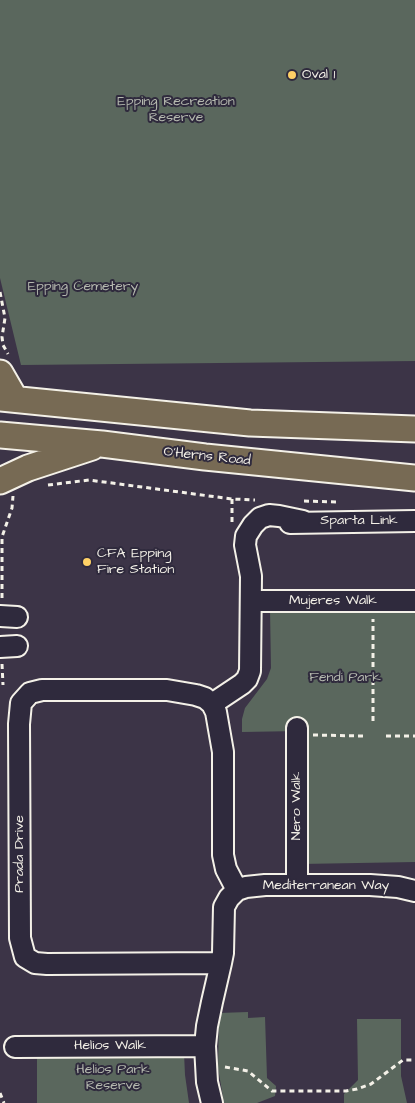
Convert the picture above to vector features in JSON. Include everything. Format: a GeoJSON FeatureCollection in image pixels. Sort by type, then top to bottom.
{"type":"FeatureCollection","features":[{"type":"Feature","properties":{"kind":"main road"},"geometry":{"type":"LineString","coordinates":[[4,364],[7,399],[250,423],[415,429]]}},
{"type":"Feature","properties":{"kind":"main road","name":"O'Herns Road"},"geometry":{"type":"LineString","coordinates":[[0,435],[102,444],[205,457],[415,478]]}},
{"type":"Feature","properties":{"kind":"main road"},"geometry":{"type":"LineString","coordinates":[[2,479],[28,468],[102,444]]}},
{"type":"Feature","properties":{"kind":"street","name":"Sparta Link"},"geometry":{"type":"LineString","coordinates":[[217,701],[242,684],[247,679],[250,671],[251,576],[255,550],[262,534],[276,524],[303,521],[415,521]]}},
{"type":"Feature","properties":{"kind":"street","name":"Mujeres Walk"},"geometry":{"type":"LineString","coordinates":[[251,601],[415,601]]}},
{"type":"Feature","properties":{"kind":"street","name":"Prada Drive"},"geometry":{"type":"LineString","coordinates":[[217,701],[212,687],[201,684],[189,684],[167,690],[42,690],[30,693],[21,703],[19,724],[21,946],[25,957],[35,963],[221,963]]}},
{"type":"Feature","properties":{"kind":"street"},"geometry":{"type":"LineString","coordinates":[[212,1103],[207,1082],[205,1046],[207,1026],[224,943],[224,907],[229,898],[238,890],[226,869],[223,855],[222,752],[228,719],[227,707],[217,701]]}},
{"type":"Feature","properties":{"kind":"street","name":"Nero Walk"},"geometry":{"type":"LineString","coordinates":[[297,885],[298,731]]}},
{"type":"Feature","properties":{"kind":"street","name":"Mediterranean Way"},"geometry":{"type":"LineString","coordinates":[[238,890],[255,886],[386,885],[415,892]]}},
{"type":"Feature","properties":{"kind":"street","name":"Helios Walk"},"geometry":{"type":"LineString","coordinates":[[15,1047],[205,1046]]}},
{"type":"Feature","properties":{"kind":"path"},"geometry":{"type":"LineString","coordinates":[[0,292],[5,318],[2,337],[4,364]]}},
{"type":"Feature","properties":{"kind":"path"},"geometry":{"type":"LineString","coordinates":[[2,479],[11,490],[13,500],[2,538],[1,554],[6,616]]}},
{"type":"Feature","properties":{"kind":"path"},"geometry":{"type":"LineString","coordinates":[[40,486],[89,480],[232,499],[261,500]]}},
{"type":"Feature","properties":{"kind":"path"},"geometry":{"type":"LineString","coordinates":[[232,499],[232,523]]}},
{"type":"Feature","properties":{"kind":"path"},"geometry":{"type":"LineString","coordinates":[[299,501],[348,502]]}},
{"type":"Feature","properties":{"kind":"path"},"geometry":{"type":"LineString","coordinates":[[373,601],[373,721]]}},
{"type":"Feature","properties":{"kind":"path"},"geometry":{"type":"LineString","coordinates":[[2,685],[7,646]]}},
{"type":"Feature","properties":{"kind":"path"},"geometry":{"type":"LineString","coordinates":[[298,731],[364,736]]}},
{"type":"Feature","properties":{"kind":"path"},"geometry":{"type":"LineString","coordinates":[[386,736],[415,736]]}},
{"type":"Feature","properties":{"kind":"path"},"geometry":{"type":"LineString","coordinates":[[225,1061],[225,1068],[248,1070],[272,1091],[281,1091],[357,1089],[371,1084],[403,1060],[415,1060]]}},
{"type":"Feature","properties":{"kind":"path"},"geometry":{"type":"LineString","coordinates":[[0,1093],[4,1103]]}},
{"type":"Feature","properties":{"kind":"green space"},"geometry":{"type":"Polygon","coordinates":[[[0,0],[415,0],[415,361],[21,365],[0,278],[0,0]]]}},
{"type":"Feature","properties":{"kind":"green space","name":"Fendi Park"},"geometry":{"type":"Polygon","coordinates":[[[415,608],[415,862],[300,864],[299,731],[242,732],[242,719],[245,708],[267,679],[271,668],[270,609],[415,608]]]}},
{"type":"Feature","properties":{"kind":"green space"},"geometry":{"type":"Polygon","coordinates":[[[248,1012],[248,1018],[265,1017],[267,1078],[276,1086],[275,1096],[257,1103],[224,1103],[218,1068],[219,1013],[248,1012]]]}},
{"type":"Feature","properties":{"kind":"green space"},"geometry":{"type":"Polygon","coordinates":[[[357,1019],[401,1019],[401,1076],[407,1103],[344,1103],[344,1094],[358,1080],[357,1019]]]}},
{"type":"Feature","properties":{"kind":"green space","name":"Helios Park Reserve"},"geometry":{"type":"Polygon","coordinates":[[[37,1053],[184,1053],[189,1103],[37,1103],[37,1053]]]}},
{"type":"Feature","properties":{"kind":"place","name":"Oval 1"},"geometry":{"type":"Point","coordinates":[292,75]}},
{"type":"Feature","properties":{"kind":"place","name":"CFA Epping Fire Station"},"geometry":{"type":"Point","coordinates":[87,562]}},
{"type":"Feature","properties":{"kind":"park label","name":"Epping Recreation Reserve"},"geometry":{"type":"Point","coordinates":[176,110]}},
{"type":"Feature","properties":{"kind":"park label","name":"Epping Cemetery"},"geometry":{"type":"Point","coordinates":[83,287]}}]}
